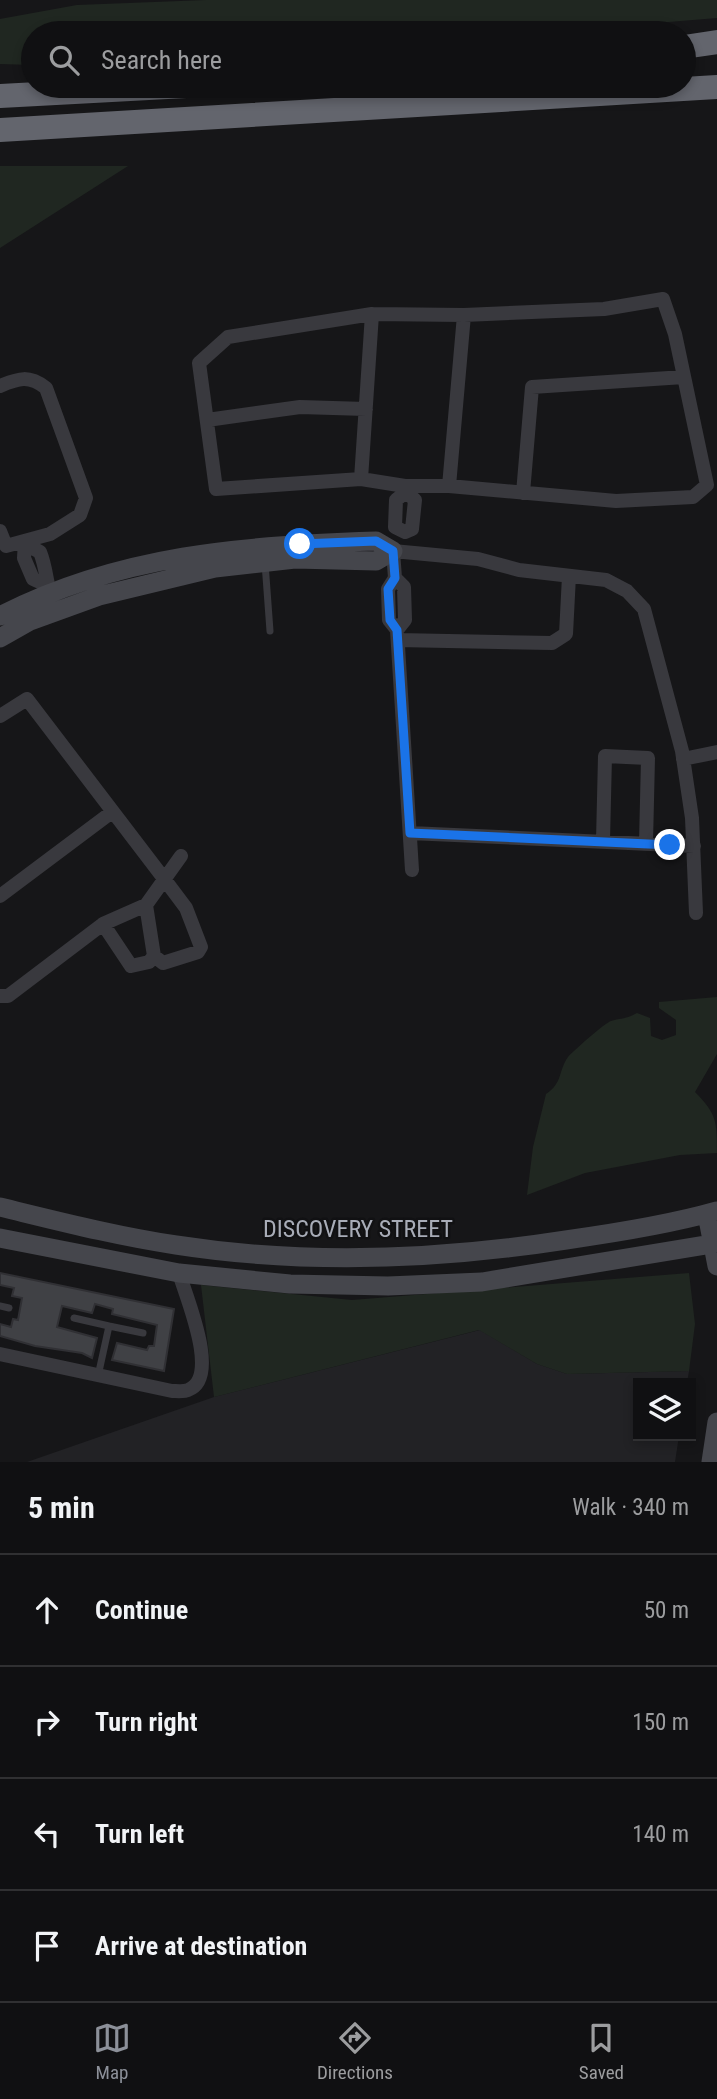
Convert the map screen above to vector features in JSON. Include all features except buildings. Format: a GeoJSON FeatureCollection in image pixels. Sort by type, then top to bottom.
{"type":"FeatureCollection","features":[{"type":"Feature","properties":{"kind":"highway"},"geometry":{"type":"LineString","coordinates":[[696,46],[717,42]]}},
{"type":"Feature","properties":{"kind":"highway"},"geometry":{"type":"LineString","coordinates":[[696,49],[717,49]]}},
{"type":"Feature","properties":{"kind":"highway"},"geometry":{"type":"LineString","coordinates":[[0,83],[21,89]]}},
{"type":"Feature","properties":{"kind":"highway"},"geometry":{"type":"LineString","coordinates":[[696,88],[717,87]]}},
{"type":"Feature","properties":{"kind":"highway"},"geometry":{"type":"LineString","coordinates":[[0,96],[21,96]]}},
{"type":"Feature","properties":{"kind":"highway"},"geometry":{"type":"LineString","coordinates":[[0,130],[534,98]]}},
{"type":"Feature","properties":{"kind":"main road"},"geometry":{"type":"LineString","coordinates":[[0,617],[123,569],[205,552],[376,541],[398,551]]}},
{"type":"Feature","properties":{"kind":"main road"},"geometry":{"type":"LineString","coordinates":[[0,638],[30,621],[51,597],[99,596],[215,568],[295,559],[376,561],[398,551]]}},
{"type":"Feature","properties":{"kind":"main road","name":"DISCOVERY STREET"},"geometry":{"type":"LineString","coordinates":[[0,1207],[110,1234],[177,1245],[313,1257],[483,1253],[712,1213]]}},
{"type":"Feature","properties":{"kind":"main road"},"geometry":{"type":"LineString","coordinates":[[712,1213],[717,1266]]}},
{"type":"Feature","properties":{"kind":"main road"},"geometry":{"type":"LineString","coordinates":[[0,1238],[179,1273],[290,1284],[374,1286],[482,1282],[715,1244]]}},
{"type":"Feature","properties":{"kind":"main road"},"geometry":{"type":"LineString","coordinates":[[711,1462],[717,1422]]}},
{"type":"Feature","properties":{"kind":"street"},"geometry":{"type":"LineString","coordinates":[[663,299],[684,377],[707,485],[693,497],[616,501],[449,486],[406,489],[361,479],[216,489],[199,363],[228,337],[372,314],[464,314],[604,309],[663,299]]}},
{"type":"Feature","properties":{"kind":"street"},"geometry":{"type":"LineString","coordinates":[[361,479],[372,314]]}},
{"type":"Feature","properties":{"kind":"street"},"geometry":{"type":"LineString","coordinates":[[449,486],[464,314]]}},
{"type":"Feature","properties":{"kind":"street"},"geometry":{"type":"LineString","coordinates":[[523,492],[532,387],[684,377]]}},
{"type":"Feature","properties":{"kind":"street"},"geometry":{"type":"LineString","coordinates":[[0,386],[24,378],[34,378],[46,388],[86,498],[80,516],[50,534],[26,543],[3,547],[0,531]]}},
{"type":"Feature","properties":{"kind":"street"},"geometry":{"type":"LineString","coordinates":[[207,420],[300,407],[366,410]]}},
{"type":"Feature","properties":{"kind":"street"},"geometry":{"type":"LineString","coordinates":[[406,489],[415,500],[412,529],[405,533],[398,551],[395,578],[404,587],[405,620],[398,635],[412,870]]}},
{"type":"Feature","properties":{"kind":"street"},"geometry":{"type":"LineString","coordinates":[[26,543],[24,558],[33,579],[51,597]]}},
{"type":"Feature","properties":{"kind":"street"},"geometry":{"type":"LineString","coordinates":[[398,551],[478,559],[519,570],[606,580],[627,591],[644,609],[683,758],[694,846],[696,913]]}},
{"type":"Feature","properties":{"kind":"street"},"geometry":{"type":"LineString","coordinates":[[398,635],[552,642],[566,634],[569,576]]}},
{"type":"Feature","properties":{"kind":"street"},"geometry":{"type":"LineString","coordinates":[[0,716],[27,699],[186,908],[201,947],[198,952],[163,963],[154,956],[146,905]]}},
{"type":"Feature","properties":{"kind":"street"},"geometry":{"type":"LineString","coordinates":[[683,758],[717,751]]}},
{"type":"Feature","properties":{"kind":"street"},"geometry":{"type":"LineString","coordinates":[[603,841],[605,756],[648,758],[646,843]]}},
{"type":"Feature","properties":{"kind":"street"},"geometry":{"type":"LineString","coordinates":[[0,896],[112,812]]}},
{"type":"Feature","properties":{"kind":"street"},"geometry":{"type":"LineString","coordinates":[[410,833],[694,846]]}},
{"type":"Feature","properties":{"kind":"street"},"geometry":{"type":"LineString","coordinates":[[0,996],[8,996],[103,924],[146,905],[181,856]]}},
{"type":"Feature","properties":{"kind":"street"},"geometry":{"type":"LineString","coordinates":[[103,924],[131,966],[149,962],[154,956]]}},
{"type":"Feature","properties":{"kind":"street"},"geometry":{"type":"LineString","coordinates":[[0,1354],[98,1377],[172,1391],[189,1390],[198,1381],[204,1366],[203,1354],[179,1273]]}},
{"type":"Feature","properties":{"kind":"lane"},"geometry":{"type":"LineString","coordinates":[[265,562],[270,631]]}},
{"type":"Feature","properties":{"kind":"lane"},"geometry":{"type":"LineString","coordinates":[[0,1306],[9,1308]]}},
{"type":"Feature","properties":{"kind":"lane"},"geometry":{"type":"LineString","coordinates":[[74,1318],[143,1332]]}},
{"type":"Feature","properties":{"kind":"lane"},"geometry":{"type":"LineString","coordinates":[[98,1377],[109,1326]]}},
{"type":"Feature","properties":{"kind":"shaded area"},"geometry":{"type":"Polygon","coordinates":[[[206,0],[717,0],[717,18],[681,21],[21,21],[21,65],[0,64],[0,19],[77,5],[206,0]]]}},
{"type":"Feature","properties":{"kind":"shaded area"},"geometry":{"type":"Polygon","coordinates":[[[0,166],[128,166],[0,248],[0,166]]]}},
{"type":"Feature","properties":{"kind":"shaded area"},"geometry":{"type":"Polygon","coordinates":[[[717,997],[717,1054],[695,1092],[712,1113],[717,1133],[717,1153],[680,1155],[585,1173],[527,1195],[533,1147],[546,1094],[555,1086],[571,1054],[611,1021],[637,1013],[650,1018],[651,1036],[662,1040],[676,1035],[676,1020],[659,1008],[659,1002],[717,997]]]}},
{"type":"Feature","properties":{"kind":"shaded area"},"geometry":{"type":"Polygon","coordinates":[[[689,1273],[695,1324],[689,1371],[567,1374],[537,1364],[479,1330],[214,1397],[201,1285],[352,1300],[689,1273]]]}},
{"type":"Feature","properties":{"kind":"shaded area"},"geometry":{"type":"Polygon","coordinates":[[[480,1330],[537,1364],[567,1374],[689,1371],[688,1378],[633,1378],[633,1441],[678,1441],[675,1462],[27,1462],[214,1397],[480,1330]]]}},
{"type":"Feature","properties":{"kind":"route"},"geometry":{"type":"LineString","coordinates":[[300,544],[376,541],[393,551],[395,578],[388,589],[390,620],[397,630],[410,833],[670,845]]}}]}
